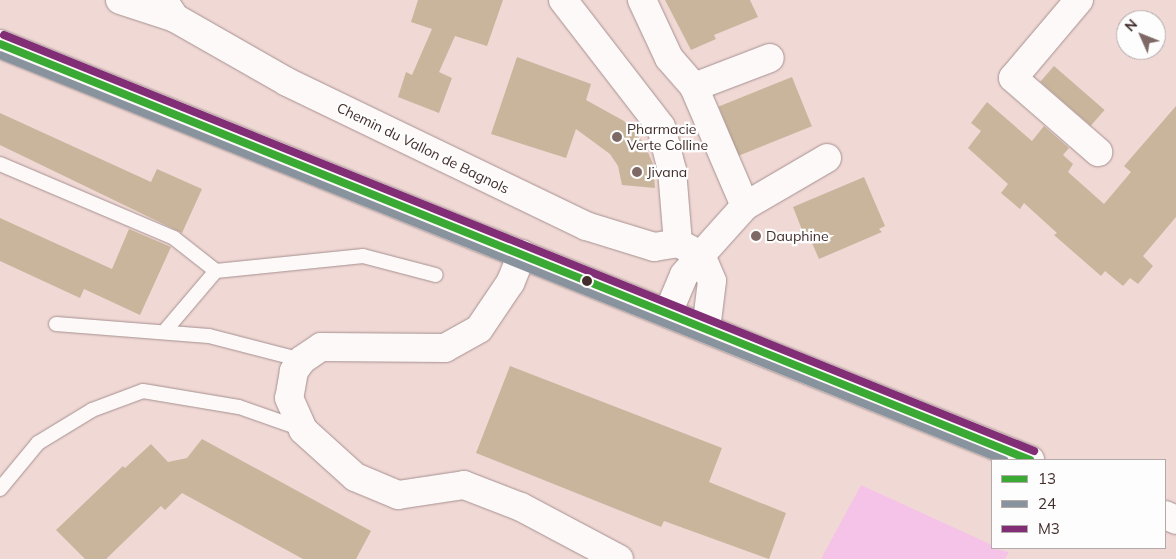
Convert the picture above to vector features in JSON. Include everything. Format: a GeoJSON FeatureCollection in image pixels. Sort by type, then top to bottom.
{"type":"FeatureCollection","features":[{"type":"Feature","properties":{"kind":"street","name":"Chemin du Vallon de Bagnols"},"geometry":{"type":"LineString","coordinates":[[120,0],[169,9],[287,82],[586,226],[654,247],[689,249]]}},
{"type":"Feature","properties":{"kind":"street"},"geometry":{"type":"LineString","coordinates":[[563,0],[661,127],[689,249],[684,275],[668,313]]}},
{"type":"Feature","properties":{"kind":"street"},"geometry":{"type":"LineString","coordinates":[[642,0],[668,58],[694,87],[745,206]]}},
{"type":"Feature","properties":{"kind":"street"},"geometry":{"type":"LineString","coordinates":[[1079,0],[1013,78],[1098,152]]}},
{"type":"Feature","properties":{"kind":"street"},"geometry":{"type":"LineString","coordinates":[[0,44],[1028,459]]}},
{"type":"Feature","properties":{"kind":"street"},"geometry":{"type":"LineString","coordinates":[[694,87],[770,58]]}},
{"type":"Feature","properties":{"kind":"street"},"geometry":{"type":"LineString","coordinates":[[689,249],[745,206],[827,158]]}},
{"type":"Feature","properties":{"kind":"street"},"geometry":{"type":"LineString","coordinates":[[689,249],[712,281],[706,328]]}},
{"type":"Feature","properties":{"kind":"street"},"geometry":{"type":"LineString","coordinates":[[522,254],[510,284],[480,329],[445,348],[321,347],[302,360],[294,371],[289,398],[303,430],[355,477],[398,495],[464,485],[522,507],[619,559]]}},
{"type":"Feature","properties":{"kind":"lane"},"geometry":{"type":"LineString","coordinates":[[0,164],[174,238],[216,271]]}},
{"type":"Feature","properties":{"kind":"lane"},"geometry":{"type":"LineString","coordinates":[[164,332],[216,271],[363,256],[436,275]]}},
{"type":"Feature","properties":{"kind":"lane"},"geometry":{"type":"LineString","coordinates":[[56,324],[209,336],[302,360]]}},
{"type":"Feature","properties":{"kind":"lane"},"geometry":{"type":"LineString","coordinates":[[0,489],[38,443],[92,410],[143,391],[238,407],[303,430]]}},
{"type":"Feature","properties":{"kind":"shaded area"},"geometry":{"type":"Polygon","coordinates":[[[861,485],[991,545],[991,549],[1009,552],[1005,559],[821,559],[861,485]]]}},
{"type":"Feature","properties":{"kind":"building"},"geometry":{"type":"Polygon","coordinates":[[[418,0],[503,0],[487,46],[455,36],[439,72],[452,78],[439,113],[398,97],[406,72],[412,75],[432,29],[411,22],[418,0]]]}},
{"type":"Feature","properties":{"kind":"building"},"geometry":{"type":"Polygon","coordinates":[[[665,0],[750,0],[758,17],[714,35],[716,39],[691,50],[665,0]]]}},
{"type":"Feature","properties":{"kind":"building"},"geometry":{"type":"Polygon","coordinates":[[[517,57],[591,84],[586,100],[624,121],[644,143],[653,164],[655,188],[622,185],[618,166],[610,154],[576,129],[566,158],[491,134],[517,57]]]}},
{"type":"Feature","properties":{"kind":"building"},"geometry":{"type":"Polygon","coordinates":[[[1054,66],[1105,110],[1091,126],[1040,82],[1054,66]]]}},
{"type":"Feature","properties":{"kind":"building"},"geometry":{"type":"Polygon","coordinates":[[[792,77],[812,126],[739,156],[719,107],[792,77]]]}},
{"type":"Feature","properties":{"kind":"building"},"geometry":{"type":"Polygon","coordinates":[[[987,102],[1032,141],[1044,126],[1069,148],[1063,155],[1073,164],[1068,172],[1104,204],[1131,172],[1124,166],[1176,106],[1176,217],[1143,256],[1153,266],[1138,284],[1130,278],[1123,286],[1105,271],[1101,276],[1054,235],[1057,233],[1024,203],[1020,209],[1001,193],[1008,184],[968,148],[981,131],[971,123],[987,102]]]}},
{"type":"Feature","properties":{"kind":"building"},"geometry":{"type":"Polygon","coordinates":[[[0,113],[151,182],[157,169],[202,189],[182,233],[0,145],[0,113]]]}},
{"type":"Feature","properties":{"kind":"building"},"geometry":{"type":"Polygon","coordinates":[[[864,177],[885,226],[879,229],[882,232],[819,259],[808,234],[804,235],[793,207],[864,177]]]}},
{"type":"Feature","properties":{"kind":"building"},"geometry":{"type":"Polygon","coordinates":[[[0,218],[112,269],[129,229],[171,247],[140,315],[84,289],[80,298],[0,261],[0,218]]]}},
{"type":"Feature","properties":{"kind":"building"},"geometry":{"type":"Polygon","coordinates":[[[510,366],[722,448],[709,482],[786,513],[769,559],[664,521],[661,527],[476,453],[510,366]]]}},
{"type":"Feature","properties":{"kind":"building"},"geometry":{"type":"Polygon","coordinates":[[[202,439],[371,531],[356,559],[303,559],[182,493],[165,510],[161,506],[106,559],[85,559],[56,530],[123,466],[125,468],[151,444],[168,462],[187,458],[202,439]]]}},
{"type":"Feature","properties":{"kind":"transit line","name":"M3"},"geometry":{"type":"LineString","coordinates":[[4,35],[1034,451]]}},
{"type":"Feature","properties":{"kind":"transit line","name":"13"},"geometry":{"type":"LineString","coordinates":[[0,44],[1028,459]]}},
{"type":"Feature","properties":{"kind":"transit line","name":"24"},"geometry":{"type":"LineString","coordinates":[[0,55],[1002,459]]}},
{"type":"Feature","properties":{"kind":"place","name":"Pharmacie Verte Colline"},"geometry":{"type":"Point","coordinates":[617,137]}},
{"type":"Feature","properties":{"kind":"place","name":"Jivana"},"geometry":{"type":"Point","coordinates":[637,172]}},
{"type":"Feature","properties":{"kind":"place","name":"Dauphine"},"geometry":{"type":"Point","coordinates":[756,236]}}]}
